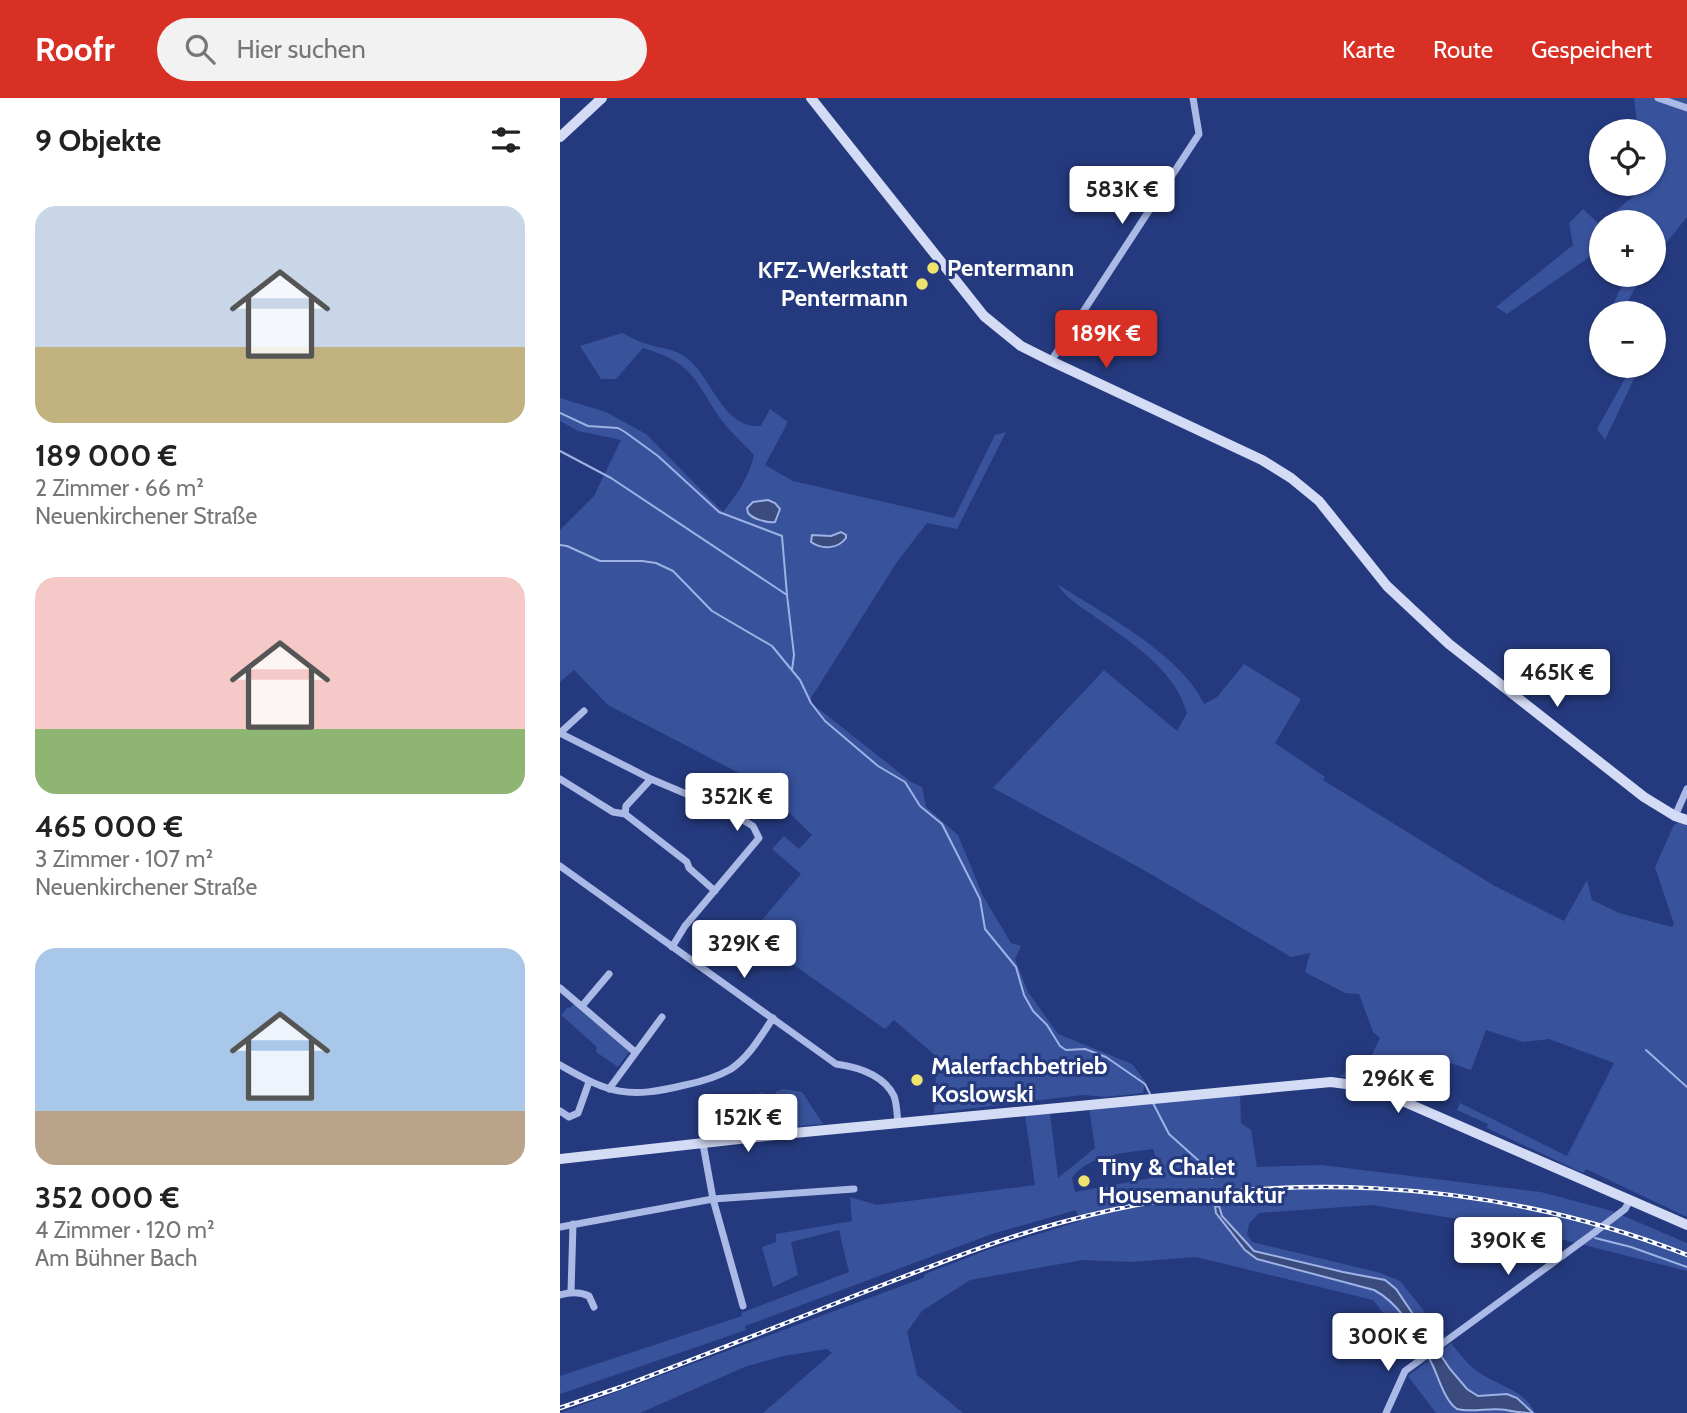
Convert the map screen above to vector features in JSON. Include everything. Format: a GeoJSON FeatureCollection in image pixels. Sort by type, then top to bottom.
{"type":"FeatureCollection","features":[{"type":"Feature","properties":{"kind":"street"},"geometry":{"type":"LineString","coordinates":[[560,137],[601,98]]}},
{"type":"Feature","properties":{"kind":"street"},"geometry":{"type":"LineString","coordinates":[[811,98],[984,316],[1021,345],[1051,361],[1262,460],[1291,478],[1319,501],[1387,586],[1449,644],[1644,797],[1675,816],[1687,820]]}},
{"type":"Feature","properties":{"kind":"street"},"geometry":{"type":"LineString","coordinates":[[1051,361],[1199,134],[1193,98]]}},
{"type":"Feature","properties":{"kind":"street"},"geometry":{"type":"LineString","coordinates":[[1658,98],[1687,108]]}},
{"type":"Feature","properties":{"kind":"street"},"geometry":{"type":"LineString","coordinates":[[584,711],[560,733],[651,779],[729,812],[753,826],[759,838],[685,926],[672,947]]}},
{"type":"Feature","properties":{"kind":"street"},"geometry":{"type":"LineString","coordinates":[[560,779],[612,812],[625,814],[687,862],[689,868],[715,891]]}},
{"type":"Feature","properties":{"kind":"street"},"geometry":{"type":"LineString","coordinates":[[625,814],[626,806],[651,779]]}},
{"type":"Feature","properties":{"kind":"street"},"geometry":{"type":"LineString","coordinates":[[1675,816],[1687,789]]}},
{"type":"Feature","properties":{"kind":"street"},"geometry":{"type":"LineString","coordinates":[[560,866],[836,1064],[867,1071],[884,1083],[894,1097],[898,1124]]}},
{"type":"Feature","properties":{"kind":"street"},"geometry":{"type":"LineString","coordinates":[[582,1006],[609,974]]}},
{"type":"Feature","properties":{"kind":"street"},"geometry":{"type":"LineString","coordinates":[[560,988],[635,1052]]}},
{"type":"Feature","properties":{"kind":"street"},"geometry":{"type":"LineString","coordinates":[[609,1089],[662,1017]]}},
{"type":"Feature","properties":{"kind":"street"},"geometry":{"type":"LineString","coordinates":[[560,1065],[589,1082],[637,1094],[703,1081],[732,1068],[752,1049],[773,1018]]}},
{"type":"Feature","properties":{"kind":"street"},"geometry":{"type":"LineString","coordinates":[[560,1158],[1318,1081],[1361,1086],[1410,1103],[1687,1225]]}},
{"type":"Feature","properties":{"kind":"street"},"geometry":{"type":"LineString","coordinates":[[560,1111],[569,1117],[578,1113],[589,1082]]}},
{"type":"Feature","properties":{"kind":"street"},"geometry":{"type":"LineString","coordinates":[[703,1144],[713,1199],[743,1306]]}},
{"type":"Feature","properties":{"kind":"street"},"geometry":{"type":"LineString","coordinates":[[560,1227],[713,1199],[853,1189]]}},
{"type":"Feature","properties":{"kind":"street"},"geometry":{"type":"LineString","coordinates":[[1386,1413],[1405,1371],[1595,1232],[1627,1207],[1630,1200]]}},
{"type":"Feature","properties":{"kind":"street"},"geometry":{"type":"LineString","coordinates":[[571,1292],[573,1224]]}},
{"type":"Feature","properties":{"kind":"street"},"geometry":{"type":"LineString","coordinates":[[560,1295],[571,1292],[589,1296],[594,1307]]}},
{"type":"Feature","properties":{"kind":"shaded area"},"geometry":{"type":"Polygon","coordinates":[[[1634,98],[1687,98],[1687,217],[1666,243],[1666,210],[1617,210],[1634,196],[1666,196],[1666,119],[1637,119],[1634,98]]]}},
{"type":"Feature","properties":{"kind":"shaded area"},"geometry":{"type":"Polygon","coordinates":[[[1583,209],[1589,215],[1589,257],[1507,314],[1496,307],[1573,245],[1569,223],[1583,209]]]}},
{"type":"Feature","properties":{"kind":"shaded area"},"geometry":{"type":"Polygon","coordinates":[[[1621,287],[1636,287],[1628,301],[1615,301],[1621,287]]]}},
{"type":"Feature","properties":{"kind":"shaded area"},"geometry":{"type":"Polygon","coordinates":[[[622,333],[683,355],[696,367],[728,411],[748,425],[761,426],[770,409],[788,422],[765,465],[793,481],[954,518],[995,435],[1006,432],[957,529],[927,523],[897,562],[809,701],[911,782],[922,787],[926,807],[958,835],[983,896],[1011,943],[1021,946],[1015,959],[1028,992],[1058,1034],[1132,1064],[1145,1081],[1143,1093],[1105,1097],[1083,1095],[934,1113],[937,1057],[894,1020],[885,1029],[750,934],[801,874],[772,849],[784,836],[799,849],[812,835],[760,784],[608,705],[574,670],[560,682],[560,530],[594,496],[621,440],[578,431],[560,421],[560,398],[606,412],[646,434],[723,512],[746,478],[754,455],[721,420],[689,372],[659,353],[643,348],[616,379],[601,379],[580,346],[622,333]]]}},
{"type":"Feature","properties":{"kind":"shaded area"},"geometry":{"type":"Polygon","coordinates":[[[1625,378],[1634,378],[1605,440],[1597,429],[1625,378]]]}},
{"type":"Feature","properties":{"kind":"shaded area"},"geometry":{"type":"Polygon","coordinates":[[[768,500],[780,509],[775,522],[760,520],[748,513],[747,508],[753,502],[768,500]]]}},
{"type":"Feature","properties":{"kind":"shaded area"},"geometry":{"type":"Polygon","coordinates":[[[841,532],[846,538],[834,546],[820,546],[811,542],[812,535],[831,536],[841,532]]]}},
{"type":"Feature","properties":{"kind":"shaded area"},"geometry":{"type":"Polygon","coordinates":[[[1057,584],[1160,652],[1193,686],[1204,704],[1217,697],[1244,664],[1301,699],[1275,743],[1325,777],[1323,780],[1493,885],[1564,921],[1587,880],[1592,900],[1619,913],[1672,927],[1674,924],[1655,867],[1674,825],[1679,822],[1687,826],[1687,1217],[1586,1169],[1583,1173],[1487,1128],[1488,1124],[1457,1110],[1460,1103],[1567,1156],[1614,1063],[1549,1039],[1523,1042],[1486,1030],[1471,1070],[1429,1056],[1413,1097],[1383,1083],[1339,1076],[1370,1059],[1380,1038],[1373,1032],[1359,994],[1345,993],[1305,972],[1310,953],[1291,957],[1142,869],[993,788],[1104,670],[1177,731],[1187,713],[1172,683],[1149,657],[1074,602],[1057,584]]]}},
{"type":"Feature","properties":{"kind":"shaded area"},"geometry":{"type":"Polygon","coordinates":[[[574,1004],[629,1052],[618,1067],[596,1052],[597,1047],[561,1015],[574,1004]]]}},
{"type":"Feature","properties":{"kind":"shaded area"},"geometry":{"type":"Polygon","coordinates":[[[783,1089],[802,1092],[823,1124],[763,1129],[750,1097],[762,1092],[775,1104],[781,1104],[785,1111],[795,1105],[791,1096],[784,1100],[777,1097],[775,1092],[783,1089]]]}},
{"type":"Feature","properties":{"kind":"shaded area"},"geometry":{"type":"Polygon","coordinates":[[[1240,1095],[1241,1123],[1251,1130],[1257,1167],[1322,1165],[1541,1192],[1612,1211],[1687,1243],[1687,1271],[1525,1230],[1372,1205],[1259,1213],[1249,1224],[1247,1234],[1252,1242],[1381,1273],[1400,1281],[1445,1337],[1417,1356],[1373,1300],[1196,1257],[1131,1262],[1083,1260],[970,1280],[922,1311],[907,1332],[917,1375],[963,1413],[763,1413],[832,1353],[827,1349],[747,1366],[640,1413],[560,1413],[923,1278],[925,1274],[990,1249],[1080,1221],[1076,1210],[992,1234],[745,1326],[746,1330],[560,1394],[560,1376],[742,1316],[741,1313],[849,1272],[839,1230],[791,1242],[798,1275],[773,1287],[762,1247],[776,1242],[776,1234],[852,1221],[850,1197],[877,1205],[1035,1185],[1025,1115],[1050,1113],[1058,1178],[1095,1148],[1089,1108],[1240,1095]],[[1153,1149],[1098,1159],[1079,1170],[1072,1178],[1075,1192],[1162,1176],[1153,1149]]]}},
{"type":"Feature","properties":{"kind":"shaded area"},"geometry":{"type":"Polygon","coordinates":[[[1219,1206],[1222,1216],[1254,1251],[1385,1280],[1396,1289],[1450,1369],[1467,1389],[1478,1396],[1507,1394],[1517,1398],[1533,1413],[1500,1409],[1457,1409],[1446,1395],[1416,1333],[1384,1296],[1374,1290],[1257,1259],[1245,1250],[1216,1213],[1215,1207],[1219,1206]]]}},
{"type":"Feature","properties":{"kind":"shaded area"},"geometry":{"type":"Polygon","coordinates":[[[1451,1343],[1473,1368],[1516,1392],[1535,1413],[1436,1413],[1408,1376],[1451,1343]]]}},
{"type":"Feature","properties":{"kind":"waterway"},"geometry":{"type":"LineString","coordinates":[[560,413],[588,426],[618,428],[658,456],[719,512],[782,536],[787,595]]}},
{"type":"Feature","properties":{"kind":"waterway"},"geometry":{"type":"LineString","coordinates":[[560,451],[611,478],[787,595],[794,655],[792,670]]}},
{"type":"Feature","properties":{"kind":"waterway"},"geometry":{"type":"LineString","coordinates":[[560,545],[600,561],[642,561],[656,563],[673,571],[712,611],[772,646],[800,680],[811,703],[825,721],[878,766],[905,782],[920,806],[942,824],[980,899],[985,929],[1016,967],[1024,995],[1060,1046],[1066,1050],[1085,1049],[1106,1057],[1145,1084],[1150,1094]]}},
{"type":"Feature","properties":{"kind":"waterway"},"geometry":{"type":"LineString","coordinates":[[1646,1050],[1687,1087]]}},
{"type":"Feature","properties":{"kind":"waterway"},"geometry":{"type":"LineString","coordinates":[[1153,1103],[1169,1134],[1208,1169],[1212,1178]]}},
{"type":"Feature","properties":{"kind":"waterway"},"geometry":{"type":"LineString","coordinates":[[1595,1238],[1631,1247],[1687,1267]]}},
{"type":"Feature","properties":{"kind":"railway"},"geometry":{"type":"LineString","coordinates":[[560,1408],[1007,1239],[1059,1223],[1137,1205],[1216,1193],[1296,1188],[1376,1188],[1455,1196],[1534,1209],[1611,1229],[1687,1255]]}},
{"type":"Feature","properties":{"kind":"place","name":"Pentermann"},"geometry":{"type":"Point","coordinates":[933,268]}},
{"type":"Feature","properties":{"kind":"place","name":"KFZ-Werkstatt Pentermann"},"geometry":{"type":"Point","coordinates":[922,284]}},
{"type":"Feature","properties":{"kind":"place","name":"Malerfachbetrieb Koslowski"},"geometry":{"type":"Point","coordinates":[917,1080]}},
{"type":"Feature","properties":{"kind":"place","name":"Tiny & Chalet Housemanufaktur"},"geometry":{"type":"Point","coordinates":[1084,1181]}}]}
